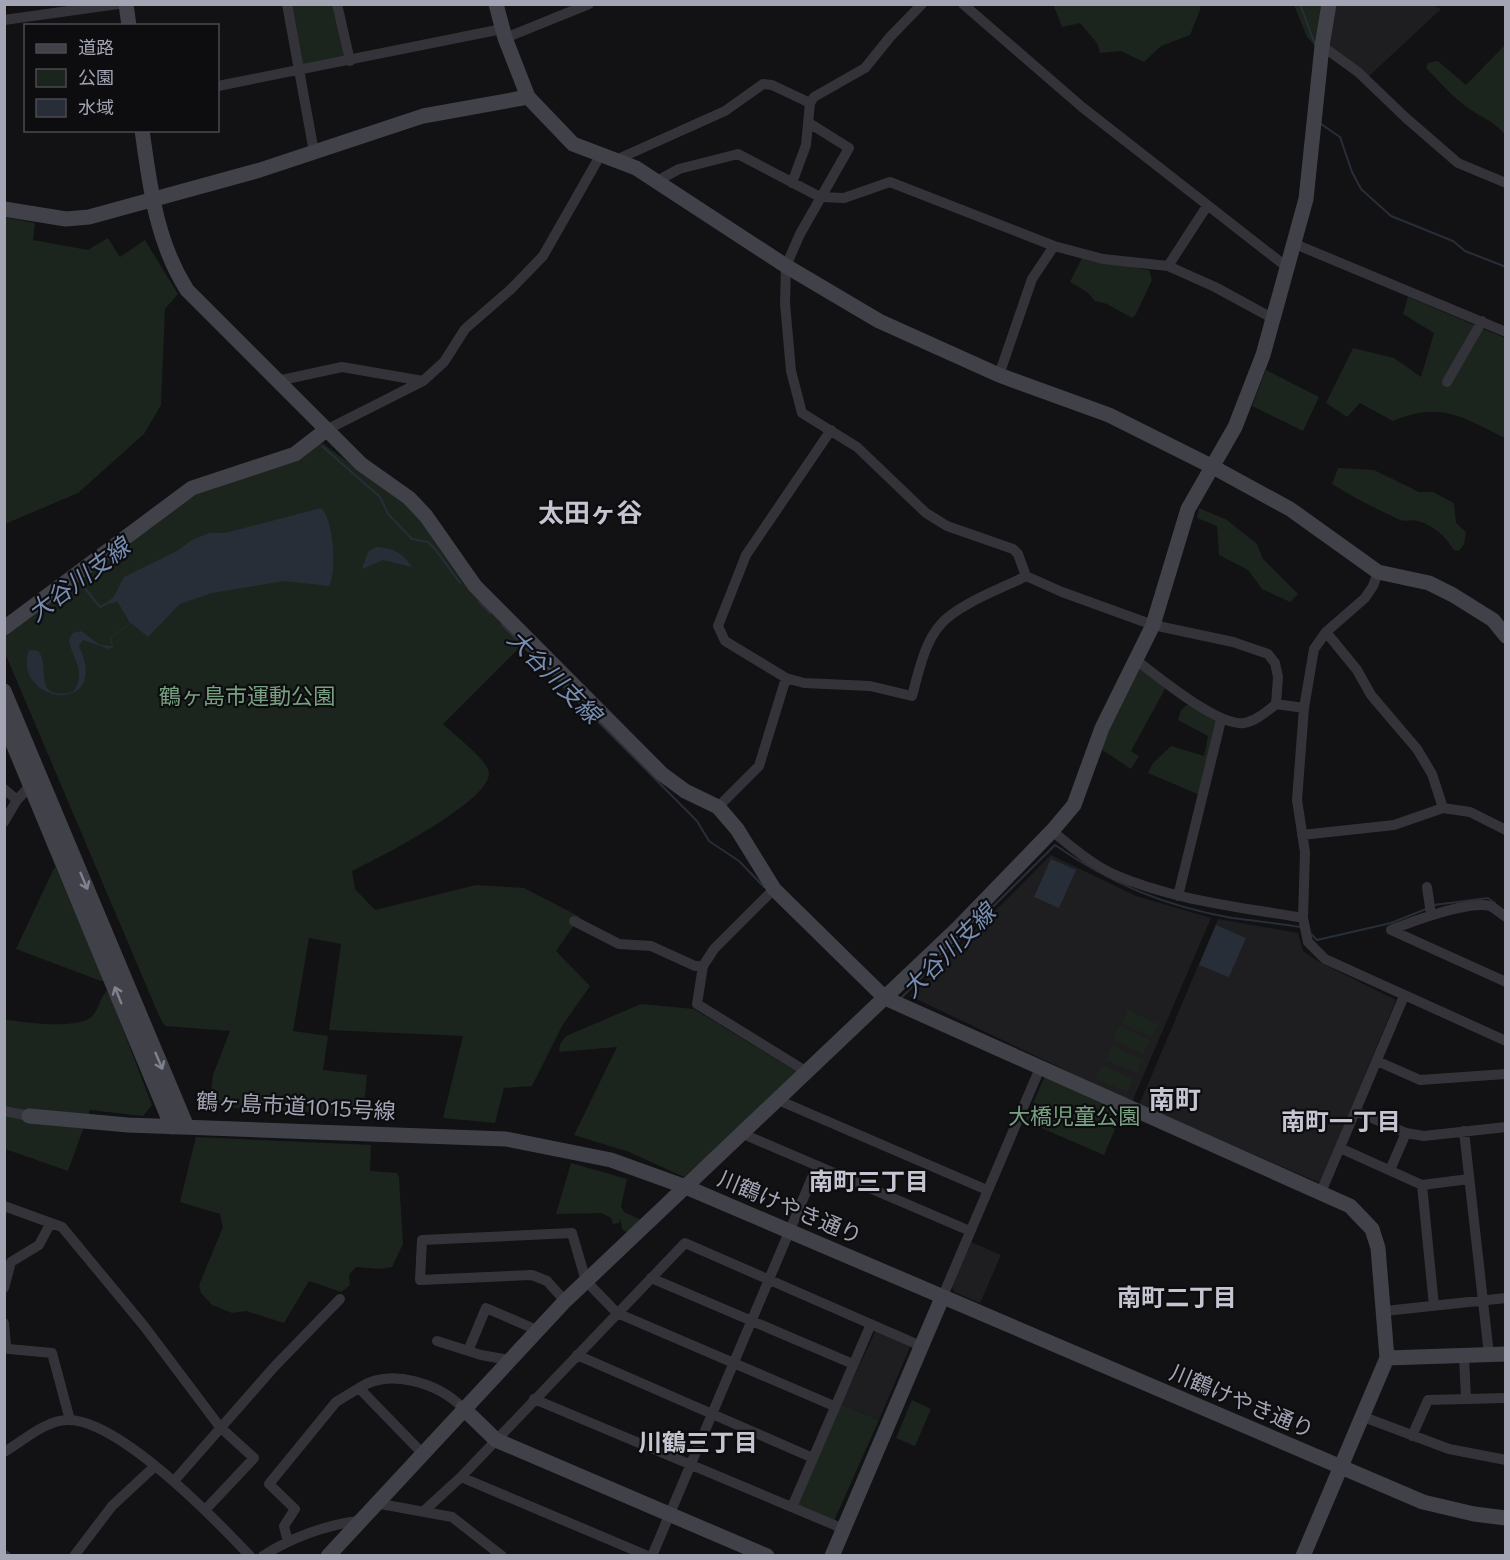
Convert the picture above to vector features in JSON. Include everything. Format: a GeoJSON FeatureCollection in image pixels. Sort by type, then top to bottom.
{"type":"FeatureCollection","features":[{"type":"Feature","properties":{"kind":"street"},"geometry":{"type":"LineString","coordinates":[[4,20],[118,4]]}},
{"type":"Feature","properties":{"kind":"street"},"geometry":{"type":"LineString","coordinates":[[126,4],[129,24]]}},
{"type":"Feature","properties":{"kind":"street"},"geometry":{"type":"LineString","coordinates":[[287,4],[314,152]]}},
{"type":"Feature","properties":{"kind":"street"},"geometry":{"type":"LineString","coordinates":[[337,4],[350,61]]}},
{"type":"Feature","properties":{"kind":"street"},"geometry":{"type":"LineString","coordinates":[[496,4],[503,34],[528,98],[573,144],[600,156],[618,159],[657,181],[786,266],[879,321],[999,375],[1109,415],[1214,467],[1290,509],[1378,572],[1429,583],[1493,620],[1506,636]]}},
{"type":"Feature","properties":{"kind":"street"},"geometry":{"type":"LineString","coordinates":[[219,86],[503,34],[589,4]]}},
{"type":"Feature","properties":{"kind":"street"},"geometry":{"type":"LineString","coordinates":[[792,183],[807,145],[810,103],[814,97],[865,68],[922,4]]}},
{"type":"Feature","properties":{"kind":"street"},"geometry":{"type":"LineString","coordinates":[[963,4],[1082,107],[1288,268]]}},
{"type":"Feature","properties":{"kind":"street"},"geometry":{"type":"LineString","coordinates":[[328,1556],[537,1330],[807,1072],[892,1001],[1074,805],[1102,728],[1153,625],[1188,509],[1214,467],[1248,395],[1274,319],[1306,199],[1322,46],[1329,4]]}},
{"type":"Feature","properties":{"kind":"street"},"geometry":{"type":"LineString","coordinates":[[1322,46],[1358,72],[1458,163],[1506,183]]}},
{"type":"Feature","properties":{"kind":"street"},"geometry":{"type":"LineString","coordinates":[[618,159],[725,111],[763,84],[772,85],[810,103]]}},
{"type":"Feature","properties":{"kind":"street"},"geometry":{"type":"LineString","coordinates":[[4,209],[66,219],[89,217],[314,152],[423,116],[528,98]]}},
{"type":"Feature","properties":{"kind":"street"},"geometry":{"type":"LineString","coordinates":[[809,123],[849,148],[820,197],[786,266],[785,303],[791,371],[802,413],[856,447],[926,513],[947,526],[1012,549],[1018,554],[1026,576],[1062,592],[1153,625],[1233,642],[1268,654],[1275,663],[1278,677],[1276,704],[1259,718],[1243,723],[1221,720],[1137,661]]}},
{"type":"Feature","properties":{"kind":"street"},"geometry":{"type":"LineString","coordinates":[[142,132],[152,200],[171,265],[187,290],[361,464],[410,498],[426,516],[475,586],[662,774],[685,791],[718,807],[737,829],[774,889],[892,1001],[1321,1192],[1350,1206],[1372,1229],[1378,1248],[1385,1311],[1387,1358],[1303,1556]]}},
{"type":"Feature","properties":{"kind":"street"},"geometry":{"type":"LineString","coordinates":[[657,181],[679,169],[738,154],[820,197],[844,198],[890,182],[1054,246],[1103,259],[1168,266],[1215,287],[1274,319]]}},
{"type":"Feature","properties":{"kind":"street"},"geometry":{"type":"LineString","coordinates":[[4,628],[192,488],[295,454],[326,430],[423,381],[444,362],[465,329],[510,290],[543,256],[600,156]]}},
{"type":"Feature","properties":{"kind":"street"},"geometry":{"type":"LineString","coordinates":[[1168,266],[1207,206]]}},
{"type":"Feature","properties":{"kind":"street"},"geometry":{"type":"LineString","coordinates":[[1295,244],[1506,332]]}},
{"type":"Feature","properties":{"kind":"street"},"geometry":{"type":"LineString","coordinates":[[999,375],[1032,279],[1054,246]]}},
{"type":"Feature","properties":{"kind":"street"},"geometry":{"type":"LineString","coordinates":[[1447,382],[1482,321]]}},
{"type":"Feature","properties":{"kind":"street"},"geometry":{"type":"LineString","coordinates":[[277,381],[342,367],[423,381]]}},
{"type":"Feature","properties":{"kind":"street"},"geometry":{"type":"LineString","coordinates":[[831,430],[746,555],[718,626],[725,641],[786,678],[804,683],[870,686],[912,696],[926,648],[942,623],[966,607],[1026,576]]}},
{"type":"Feature","properties":{"kind":"street"},"geometry":{"type":"LineString","coordinates":[[1378,572],[1365,598],[1326,632],[1314,649],[1304,708],[1298,800],[1305,852],[1303,918],[1308,942],[1325,959],[1506,1041]]}},
{"type":"Feature","properties":{"kind":"street"},"geometry":{"type":"LineString","coordinates":[[1326,632],[1357,670],[1371,695],[1417,749],[1432,774],[1443,808]]}},
{"type":"Feature","properties":{"kind":"street"},"geometry":{"type":"LineString","coordinates":[[718,807],[759,766],[786,678]]}},
{"type":"Feature","properties":{"kind":"street","name":"鶴ヶ島市道1015号線"},"geometry":{"type":"LineString","coordinates":[[4,691],[179,1127]]}},
{"type":"Feature","properties":{"kind":"street"},"geometry":{"type":"LineString","coordinates":[[1276,704],[1304,708]]}},
{"type":"Feature","properties":{"kind":"street"},"geometry":{"type":"LineString","coordinates":[[1178,896],[1221,720]]}},
{"type":"Feature","properties":{"kind":"street","name":"鶴ヶ島市道1015号線"},"geometry":{"type":"LineString","coordinates":[[4,722],[179,1127]]}},
{"type":"Feature","properties":{"kind":"street"},"geometry":{"type":"LineString","coordinates":[[4,822],[17,800],[31,785]]}},
{"type":"Feature","properties":{"kind":"street"},"geometry":{"type":"LineString","coordinates":[[4,789],[17,800]]}},
{"type":"Feature","properties":{"kind":"street"},"geometry":{"type":"LineString","coordinates":[[1302,835],[1394,825],[1443,808],[1470,812],[1506,831]]}},
{"type":"Feature","properties":{"kind":"street"},"geometry":{"type":"LineString","coordinates":[[1052,831],[1112,874],[1178,896],[1303,918]]}},
{"type":"Feature","properties":{"kind":"street"},"geometry":{"type":"LineString","coordinates":[[1427,887],[1431,914]]}},
{"type":"Feature","properties":{"kind":"street"},"geometry":{"type":"LineString","coordinates":[[774,889],[714,949],[703,966],[697,1004],[807,1072]]}},
{"type":"Feature","properties":{"kind":"street"},"geometry":{"type":"LineString","coordinates":[[1506,917],[1490,906],[1431,914],[1391,930],[1506,982]]}},
{"type":"Feature","properties":{"kind":"street"},"geometry":{"type":"LineString","coordinates":[[574,921],[619,944],[651,946],[695,966],[703,966]]}},
{"type":"Feature","properties":{"kind":"street"},"geometry":{"type":"LineString","coordinates":[[1321,1192],[1404,996]]}},
{"type":"Feature","properties":{"kind":"street"},"geometry":{"type":"LineString","coordinates":[[1377,1061],[1420,1080],[1506,1074]]}},
{"type":"Feature","properties":{"kind":"street"},"geometry":{"type":"LineString","coordinates":[[832,1556],[1040,1068]]}},
{"type":"Feature","properties":{"kind":"street"},"geometry":{"type":"LineString","coordinates":[[778,1100],[987,1190]]}},
{"type":"Feature","properties":{"kind":"street"},"geometry":{"type":"LineString","coordinates":[[4,1111],[29,1116],[179,1127]]}},
{"type":"Feature","properties":{"kind":"street"},"geometry":{"type":"LineString","coordinates":[[1356,1111],[1406,1133],[1424,1136],[1506,1127]]}},
{"type":"Feature","properties":{"kind":"street","name":"鶴ヶ島市道1015号線"},"geometry":{"type":"LineString","coordinates":[[179,1127],[506,1139],[611,1160],[686,1186]]}},
{"type":"Feature","properties":{"kind":"street"},"geometry":{"type":"LineString","coordinates":[[1464,1131],[1489,1355]]}},
{"type":"Feature","properties":{"kind":"street"},"geometry":{"type":"LineString","coordinates":[[1390,1170],[1406,1133]]}},
{"type":"Feature","properties":{"kind":"street"},"geometry":{"type":"LineString","coordinates":[[743,1134],[970,1231]]}},
{"type":"Feature","properties":{"kind":"street"},"geometry":{"type":"LineString","coordinates":[[1340,1148],[1422,1185],[1469,1179]]}},
{"type":"Feature","properties":{"kind":"street"},"geometry":{"type":"LineString","coordinates":[[461,1477],[650,1556],[691,1466],[817,1166]]}},
{"type":"Feature","properties":{"kind":"street"},"geometry":{"type":"LineString","coordinates":[[1422,1185],[1434,1306]]}},
{"type":"Feature","properties":{"kind":"street","name":"川鶴けやき通り"},"geometry":{"type":"LineString","coordinates":[[686,1186],[942,1298],[1423,1502],[1504,1518]]}},
{"type":"Feature","properties":{"kind":"street"},"geometry":{"type":"LineString","coordinates":[[4,1206],[62,1227],[144,1326],[220,1427],[254,1458],[205,1510]]}},
{"type":"Feature","properties":{"kind":"street"},"geometry":{"type":"LineString","coordinates":[[4,1288],[8,1260],[39,1245],[50,1224]]}},
{"type":"Feature","properties":{"kind":"street"},"geometry":{"type":"LineString","coordinates":[[566,1301],[547,1281],[532,1275],[420,1280],[422,1240],[572,1233],[586,1281],[617,1313],[834,1406]]}},
{"type":"Feature","properties":{"kind":"street"},"geometry":{"type":"LineString","coordinates":[[425,1510],[461,1477],[685,1243],[921,1346]]}},
{"type":"Feature","properties":{"kind":"street"},"geometry":{"type":"LineString","coordinates":[[651,1278],[853,1364]]}},
{"type":"Feature","properties":{"kind":"street"},"geometry":{"type":"LineString","coordinates":[[1385,1311],[1506,1298]]}},
{"type":"Feature","properties":{"kind":"street"},"geometry":{"type":"LineString","coordinates":[[174,1481],[220,1427],[340,1299]]}},
{"type":"Feature","properties":{"kind":"street"},"geometry":{"type":"LineString","coordinates":[[468,1351],[486,1308],[537,1330]]}},
{"type":"Feature","properties":{"kind":"street"},"geometry":{"type":"LineString","coordinates":[[4,1323],[6,1345],[9,1349],[52,1353],[70,1420]]}},
{"type":"Feature","properties":{"kind":"street"},"geometry":{"type":"LineString","coordinates":[[792,1508],[871,1324]]}},
{"type":"Feature","properties":{"kind":"street"},"geometry":{"type":"LineString","coordinates":[[437,1341],[468,1351],[510,1360]]}},
{"type":"Feature","properties":{"kind":"street"},"geometry":{"type":"LineString","coordinates":[[1387,1358],[1506,1354]]}},
{"type":"Feature","properties":{"kind":"street"},"geometry":{"type":"LineString","coordinates":[[577,1355],[813,1458]]}},
{"type":"Feature","properties":{"kind":"street"},"geometry":{"type":"LineString","coordinates":[[1464,1355],[1466,1399]]}},
{"type":"Feature","properties":{"kind":"street"},"geometry":{"type":"LineString","coordinates":[[288,1542],[284,1526],[295,1509],[269,1484],[336,1402],[359,1388],[385,1380],[409,1379],[441,1392],[464,1408],[496,1440],[767,1556]]}},
{"type":"Feature","properties":{"kind":"street"},"geometry":{"type":"LineString","coordinates":[[359,1388],[422,1453]]}},
{"type":"Feature","properties":{"kind":"street"},"geometry":{"type":"LineString","coordinates":[[1412,1436],[1428,1400],[1506,1398]]}},
{"type":"Feature","properties":{"kind":"street"},"geometry":{"type":"LineString","coordinates":[[534,1399],[844,1529]]}},
{"type":"Feature","properties":{"kind":"street"},"geometry":{"type":"LineString","coordinates":[[1361,1416],[1449,1449],[1506,1460]]}},
{"type":"Feature","properties":{"kind":"street"},"geometry":{"type":"LineString","coordinates":[[4,1452],[55,1421],[70,1420],[104,1433],[174,1481],[250,1556]]}},
{"type":"Feature","properties":{"kind":"street"},"geometry":{"type":"LineString","coordinates":[[74,1556],[112,1506],[155,1466]]}},
{"type":"Feature","properties":{"kind":"street"},"geometry":{"type":"LineString","coordinates":[[375,1503],[452,1516],[502,1556]]}},
{"type":"Feature","properties":{"kind":"street"},"geometry":{"type":"LineString","coordinates":[[263,1556],[288,1542],[335,1525],[358,1521]]}},
{"type":"Feature","properties":{"kind":"shaded area"},"geometry":{"type":"Polygon","coordinates":[[[1431,4],[1441,9],[1367,78],[1326,44],[1334,5],[1431,4]]]}},
{"type":"Feature","properties":{"kind":"shaded area"},"geometry":{"type":"Polygon","coordinates":[[[1051,855],[1136,896],[1211,918],[1132,1102],[910,996],[1051,855]]]}},
{"type":"Feature","properties":{"kind":"shaded area"},"geometry":{"type":"Polygon","coordinates":[[[1218,919],[1298,933],[1303,951],[1319,962],[1396,1000],[1320,1183],[1139,1105],[1218,919]]]}},
{"type":"Feature","properties":{"kind":"shaded area"},"geometry":{"type":"Polygon","coordinates":[[[971,1242],[1001,1255],[980,1303],[954,1292],[952,1286],[971,1242]]]}},
{"type":"Feature","properties":{"kind":"shaded area"},"geometry":{"type":"Polygon","coordinates":[[[876,1330],[909,1344],[910,1347],[879,1420],[841,1404],[876,1330]]]}},
{"type":"Feature","properties":{"kind":"green space"},"geometry":{"type":"Polygon","coordinates":[[[1053,4],[1200,4],[1200,10],[1190,35],[1161,46],[1144,62],[1121,51],[1100,53],[1097,43],[1080,23],[1062,27],[1053,4]]]}},
{"type":"Feature","properties":{"kind":"green space"},"geometry":{"type":"Polygon","coordinates":[[[291,5],[333,5],[344,57],[302,65],[291,5]]]}},
{"type":"Feature","properties":{"kind":"green space"},"geometry":{"type":"Polygon","coordinates":[[[1294,5],[1326,5],[1316,47],[1307,37],[1294,5]]]}},
{"type":"Feature","properties":{"kind":"green space"},"geometry":{"type":"Polygon","coordinates":[[[1505,45],[1505,135],[1494,124],[1459,101],[1426,68],[1428,63],[1438,61],[1466,85],[1505,45]]]}},
{"type":"Feature","properties":{"kind":"green space"},"geometry":{"type":"Polygon","coordinates":[[[4,217],[35,223],[33,240],[88,250],[108,238],[120,257],[145,240],[178,294],[165,309],[161,405],[144,434],[78,493],[5,524],[4,217]]]}},
{"type":"Feature","properties":{"kind":"green space"},"geometry":{"type":"Polygon","coordinates":[[[1082,258],[1149,270],[1152,280],[1132,318],[1107,304],[1095,301],[1087,292],[1070,282],[1082,258]]]}},
{"type":"Feature","properties":{"kind":"green space"},"geometry":{"type":"Polygon","coordinates":[[[1408,297],[1505,338],[1505,438],[1451,414],[1424,412],[1393,421],[1360,403],[1347,417],[1326,403],[1353,348],[1394,358],[1421,377],[1434,333],[1403,314],[1408,297]]]}},
{"type":"Feature","properties":{"kind":"green space"},"geometry":{"type":"Polygon","coordinates":[[[1266,370],[1319,397],[1303,431],[1252,406],[1266,370]]]}},
{"type":"Feature","properties":{"kind":"green space","name":"鶴ヶ島市運動公園"},"geometry":{"type":"Polygon","coordinates":[[[322,443],[410,507],[525,642],[443,724],[483,761],[489,773],[485,785],[472,798],[431,828],[352,871],[355,889],[375,910],[476,885],[524,888],[580,917],[556,951],[590,986],[562,1026],[532,1086],[504,1088],[495,1123],[443,1118],[463,1036],[329,1030],[341,944],[309,938],[293,1031],[328,1036],[323,1070],[367,1075],[363,1115],[209,1107],[213,1075],[230,1031],[165,1026],[160,1018],[5,653],[5,633],[200,485],[322,443]]]}},
{"type":"Feature","properties":{"kind":"green space"},"geometry":{"type":"Polygon","coordinates":[[[1338,468],[1374,470],[1419,492],[1433,492],[1454,503],[1456,523],[1466,532],[1464,544],[1459,551],[1454,550],[1443,536],[1430,526],[1416,520],[1400,520],[1340,489],[1332,484],[1338,468]]]}},
{"type":"Feature","properties":{"kind":"green space"},"geometry":{"type":"Polygon","coordinates":[[[1199,508],[1227,520],[1257,544],[1263,559],[1298,594],[1290,602],[1262,589],[1248,570],[1219,555],[1217,526],[1197,518],[1199,508]]]}},
{"type":"Feature","properties":{"kind":"green space"},"geometry":{"type":"Polygon","coordinates":[[[1139,669],[1166,687],[1131,751],[1139,756],[1131,769],[1098,747],[1139,669]]]}},
{"type":"Feature","properties":{"kind":"green space"},"geometry":{"type":"Polygon","coordinates":[[[1190,702],[1219,722],[1200,795],[1148,773],[1153,763],[1171,746],[1204,756],[1208,736],[1178,720],[1181,710],[1190,702]]]}},
{"type":"Feature","properties":{"kind":"green space"},"geometry":{"type":"Polygon","coordinates":[[[55,866],[104,980],[101,981],[16,949],[55,866]]]}},
{"type":"Feature","properties":{"kind":"green space"},"geometry":{"type":"Polygon","coordinates":[[[108,990],[152,1105],[143,1116],[90,1110],[68,1171],[5,1149],[4,1019],[48,1024],[82,1021],[93,1015],[108,990]]]}},
{"type":"Feature","properties":{"kind":"green space"},"geometry":{"type":"Polygon","coordinates":[[[641,1004],[694,1009],[799,1073],[684,1177],[629,1152],[574,1135],[617,1047],[559,1052],[560,1044],[566,1036],[641,1004]]]}},
{"type":"Feature","properties":{"kind":"green space"},"geometry":{"type":"Polygon","coordinates":[[[1128,1010],[1158,1024],[1152,1037],[1122,1023],[1128,1010]]]}},
{"type":"Feature","properties":{"kind":"green space"},"geometry":{"type":"Polygon","coordinates":[[[1119,1026],[1150,1040],[1143,1054],[1113,1040],[1119,1026]]]}},
{"type":"Feature","properties":{"kind":"green space"},"geometry":{"type":"Polygon","coordinates":[[[1112,1046],[1143,1060],[1137,1073],[1106,1060],[1112,1046]]]}},
{"type":"Feature","properties":{"kind":"green space"},"geometry":{"type":"Polygon","coordinates":[[[1102,1065],[1133,1079],[1127,1092],[1096,1079],[1102,1065]]]}},
{"type":"Feature","properties":{"kind":"green space","name":"大橋児童公園"},"geometry":{"type":"Polygon","coordinates":[[[1045,1076],[1123,1110],[1104,1155],[1025,1121],[1045,1076]]]}},
{"type":"Feature","properties":{"kind":"green space"},"geometry":{"type":"Polygon","coordinates":[[[196,1137],[371,1145],[370,1171],[397,1173],[399,1177],[403,1244],[392,1267],[380,1269],[356,1267],[349,1275],[350,1285],[341,1292],[309,1281],[284,1323],[246,1311],[232,1313],[212,1305],[201,1293],[199,1285],[223,1227],[220,1214],[180,1202],[196,1137]]]}},
{"type":"Feature","properties":{"kind":"green space"},"geometry":{"type":"Polygon","coordinates":[[[571,1163],[627,1179],[621,1206],[624,1212],[641,1220],[628,1233],[622,1229],[620,1218],[619,1223],[613,1224],[611,1218],[602,1213],[556,1214],[571,1163]]]}},
{"type":"Feature","properties":{"kind":"green space"},"geometry":{"type":"Polygon","coordinates":[[[912,1400],[931,1409],[915,1446],[896,1438],[912,1400]]]}},
{"type":"Feature","properties":{"kind":"green space"},"geometry":{"type":"Polygon","coordinates":[[[841,1404],[879,1420],[834,1521],[798,1505],[841,1404]]]}},
{"type":"Feature","properties":{"kind":"water"},"geometry":{"type":"Polygon","coordinates":[[[321,508],[329,523],[333,546],[333,569],[329,586],[284,581],[212,593],[180,604],[148,637],[131,623],[111,638],[113,647],[109,649],[83,640],[79,646],[86,669],[83,684],[73,693],[60,695],[46,691],[34,682],[27,668],[29,650],[38,651],[42,657],[45,680],[51,692],[60,694],[73,692],[79,671],[69,639],[73,633],[81,631],[100,645],[112,646],[110,638],[130,623],[117,601],[111,604],[108,601],[113,598],[124,577],[209,533],[225,533],[321,508]]]}},
{"type":"Feature","properties":{"kind":"water"},"geometry":{"type":"Polygon","coordinates":[[[376,547],[397,552],[412,567],[383,560],[362,569],[368,552],[376,547]]]}},
{"type":"Feature","properties":{"kind":"water"},"geometry":{"type":"Polygon","coordinates":[[[1051,859],[1076,870],[1059,908],[1034,897],[1051,859]]]}},
{"type":"Feature","properties":{"kind":"water"},"geometry":{"type":"Polygon","coordinates":[[[1216,925],[1246,938],[1229,977],[1199,965],[1216,925]]]}},
{"type":"Feature","properties":{"kind":"waterway"},"geometry":{"type":"LineString","coordinates":[[1300,4],[1316,47]]}},
{"type":"Feature","properties":{"kind":"waterway"},"geometry":{"type":"LineString","coordinates":[[1321,124],[1340,137],[1352,172],[1361,189],[1391,216],[1453,241],[1465,251],[1506,267]]}},
{"type":"Feature","properties":{"kind":"waterway"},"geometry":{"type":"LineString","coordinates":[[323,447],[380,497],[388,514],[412,539],[428,542],[460,583]]}},
{"type":"Feature","properties":{"kind":"waterway"},"geometry":{"type":"LineString","coordinates":[[79,581],[100,607],[110,602]]}},
{"type":"Feature","properties":{"kind":"waterway"},"geometry":{"type":"LineString","coordinates":[[479,602],[490,613]]}},
{"type":"Feature","properties":{"kind":"waterway","name":"大谷川支線"},"geometry":{"type":"LineString","coordinates":[[502,625],[697,821],[709,841],[739,861],[764,887]]}},
{"type":"Feature","properties":{"kind":"waterway","name":"大谷川支線"},"geometry":{"type":"LineString","coordinates":[[900,999],[1055,845],[1118,882],[1161,900],[1232,918],[1300,927]]}},
{"type":"Feature","properties":{"kind":"waterway","name":"大谷川支線"},"geometry":{"type":"LineString","coordinates":[[1434,905],[1488,898],[1495,903]]}},
{"type":"Feature","properties":{"kind":"waterway","name":"大谷川支線"},"geometry":{"type":"LineString","coordinates":[[1310,933],[1317,940],[1391,923],[1426,909]]}},
{"type":"Feature","properties":{"kind":"district","name":"太田ヶ谷"},"geometry":{"type":"Point","coordinates":[590,513]}},
{"type":"Feature","properties":{"kind":"district","name":"南町"},"geometry":{"type":"Point","coordinates":[1175,1100]}},
{"type":"Feature","properties":{"kind":"district","name":"南町一丁目"},"geometry":{"type":"Point","coordinates":[1341,1122]}},
{"type":"Feature","properties":{"kind":"district","name":"南町三丁目"},"geometry":{"type":"Point","coordinates":[869,1182]}},
{"type":"Feature","properties":{"kind":"district","name":"南町二丁目"},"geometry":{"type":"Point","coordinates":[1177,1298]}},
{"type":"Feature","properties":{"kind":"district","name":"川鶴三丁目"},"geometry":{"type":"Point","coordinates":[698,1443]}}]}
